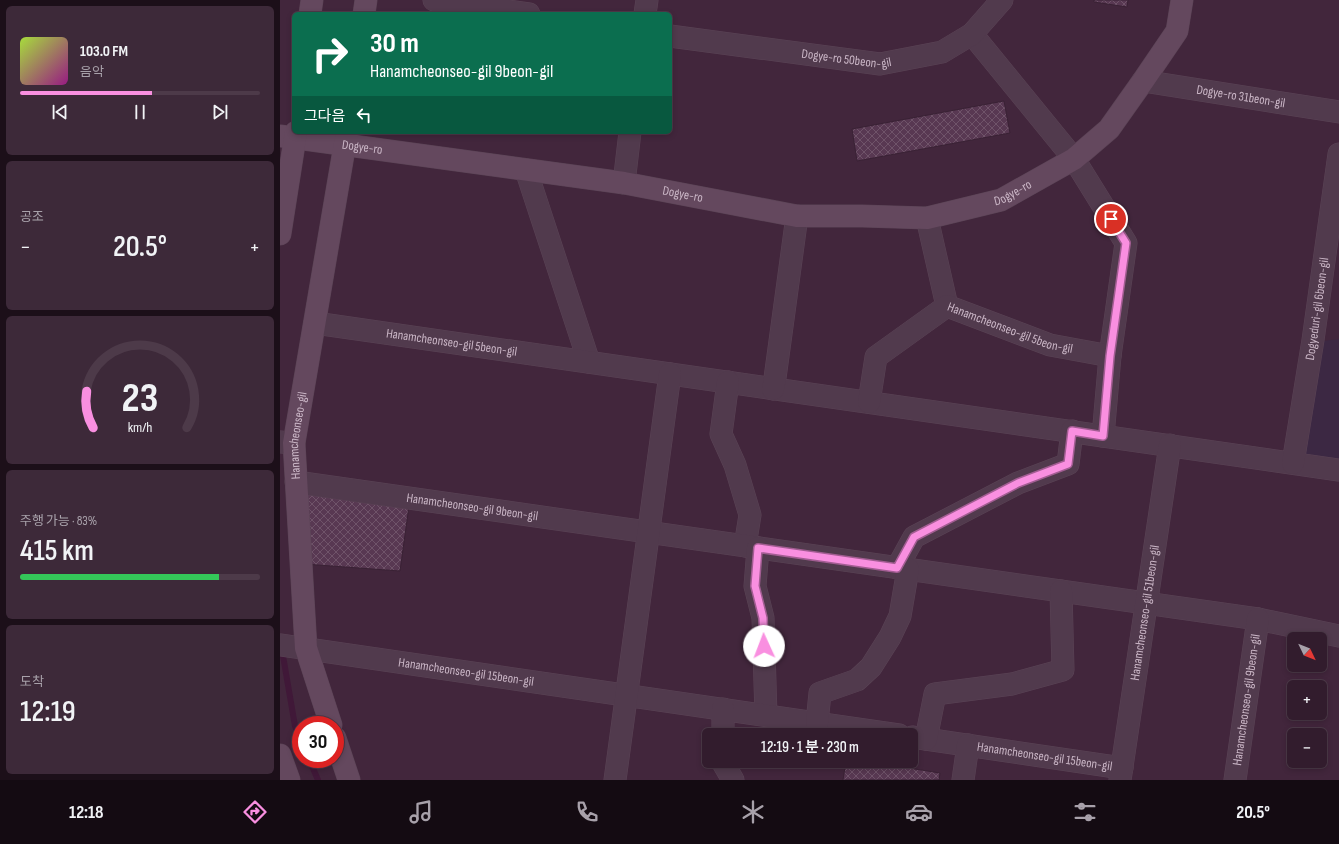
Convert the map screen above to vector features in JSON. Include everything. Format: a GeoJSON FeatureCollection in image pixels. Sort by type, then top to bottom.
{"type":"FeatureCollection","features":[{"type":"Feature","properties":{"kind":"street"},"geometry":{"type":"LineString","coordinates":[[310,12],[312,0]]}},
{"type":"Feature","properties":{"kind":"street"},"geometry":{"type":"LineString","coordinates":[[364,12],[366,0]]}},
{"type":"Feature","properties":{"kind":"street"},"geometry":{"type":"LineString","coordinates":[[434,0],[506,5],[524,12]]}},
{"type":"Feature","properties":{"kind":"street"},"geometry":{"type":"LineString","coordinates":[[645,12],[647,0]]}},
{"type":"Feature","properties":{"kind":"street","name":"Dogye-ro 50beon-gil"},"geometry":{"type":"LineString","coordinates":[[672,36],[880,64],[942,52],[972,34],[1002,0]]}},
{"type":"Feature","properties":{"kind":"street","name":"Dogye-ro"},"geometry":{"type":"LineString","coordinates":[[290,135],[346,138],[526,170],[624,183],[797,216],[927,218],[1001,200],[1074,159],[1109,129],[1177,31],[1182,0]]}},
{"type":"Feature","properties":{"kind":"street"},"geometry":{"type":"LineString","coordinates":[[972,34],[1074,159],[1126,243],[1110,356],[1103,436]]}},
{"type":"Feature","properties":{"kind":"street","name":"Dogye-ro 31beon-gil"},"geometry":{"type":"LineString","coordinates":[[1143,81],[1339,112]]}},
{"type":"Feature","properties":{"kind":"street"},"geometry":{"type":"LineString","coordinates":[[624,183],[630,134]]}},
{"type":"Feature","properties":{"kind":"street"},"geometry":{"type":"LineString","coordinates":[[280,234],[290,135]]}},
{"type":"Feature","properties":{"kind":"street","name":"Hanamcheonseo-gil"},"geometry":{"type":"LineString","coordinates":[[327,716],[294,646],[296,482],[287,442],[315,323],[346,138]]}},
{"type":"Feature","properties":{"kind":"street","name":"Dogyeduri-gil 6beon-gil"},"geometry":{"type":"LineString","coordinates":[[1293,463],[1339,154]]}},
{"type":"Feature","properties":{"kind":"street"},"geometry":{"type":"LineString","coordinates":[[526,170],[589,362]]}},
{"type":"Feature","properties":{"kind":"street"},"geometry":{"type":"LineString","coordinates":[[773,389],[797,216]]}},
{"type":"Feature","properties":{"kind":"street"},"geometry":{"type":"LineString","coordinates":[[927,218],[946,306]]}},
{"type":"Feature","properties":{"kind":"street","name":"Hanamcheonseo-gil 5beon-gil"},"geometry":{"type":"LineString","coordinates":[[869,402],[876,357],[946,306],[1050,345],[1110,356]]}},
{"type":"Feature","properties":{"kind":"street","name":"Hanamcheonseo-gil 5beon-gil"},"geometry":{"type":"LineString","coordinates":[[315,323],[1339,470]]}},
{"type":"Feature","properties":{"kind":"street"},"geometry":{"type":"LineString","coordinates":[[615,780],[670,374]]}},
{"type":"Feature","properties":{"kind":"street"},"geometry":{"type":"LineString","coordinates":[[728,382],[720,434],[735,465],[750,515],[751,547],[755,586],[763,618],[766,715]]}},
{"type":"Feature","properties":{"kind":"street"},"geometry":{"type":"LineString","coordinates":[[817,723],[820,693],[857,680],[871,667],[890,637],[900,616],[903,569],[914,537],[1018,483],[1068,464],[1072,431]]}},
{"type":"Feature","properties":{"kind":"street","name":"Hanamcheonseo-gil 51beon-gil"},"geometry":{"type":"LineString","coordinates":[[1121,774],[1170,445]]}},
{"type":"Feature","properties":{"kind":"street","name":"Hanamcheonseo-gil 9beon-gil"},"geometry":{"type":"LineString","coordinates":[[296,482],[1258,619],[1339,636]]}},
{"type":"Feature","properties":{"kind":"street"},"geometry":{"type":"LineString","coordinates":[[919,738],[935,694],[1012,684],[1063,670],[1061,591]]}},
{"type":"Feature","properties":{"kind":"street","name":"Hanamcheonseo-gil 9beon-gil"},"geometry":{"type":"LineString","coordinates":[[1235,780],[1258,619]]}},
{"type":"Feature","properties":{"kind":"street","name":"Hanamcheonseo-gil 15beon-gil"},"geometry":{"type":"LineString","coordinates":[[294,646],[851,728]]}},
{"type":"Feature","properties":{"kind":"street"},"geometry":{"type":"LineString","coordinates":[[723,709],[723,728]]}},
{"type":"Feature","properties":{"kind":"street","name":"Hanamcheonseo-gil 15beon-gil"},"geometry":{"type":"LineString","coordinates":[[919,738],[968,745],[1121,774]]}},
{"type":"Feature","properties":{"kind":"street","name":"Hanamcheonseo-gil 15beon-gil"},"geometry":{"type":"LineString","coordinates":[[963,780],[968,745]]}},
{"type":"Feature","properties":{"kind":"street"},"geometry":{"type":"LineString","coordinates":[[280,755],[289,780]]}},
{"type":"Feature","properties":{"kind":"street"},"geometry":{"type":"LineString","coordinates":[[344,765],[349,780]]}},
{"type":"Feature","properties":{"kind":"street"},"geometry":{"type":"LineString","coordinates":[[726,768],[733,780]]}},
{"type":"Feature","properties":{"kind":"shaded area"},"geometry":{"type":"Polygon","coordinates":[[[1339,339],[1339,464],[1299,456],[1315,342],[1339,339]]]}},
{"type":"Feature","properties":{"kind":"building"},"geometry":{"type":"Polygon","coordinates":[[[1094,0],[1128,0],[1127,7],[1094,2],[1094,0]]]}},
{"type":"Feature","properties":{"kind":"building"},"geometry":{"type":"Polygon","coordinates":[[[1004,101],[1010,133],[857,161],[852,129],[1004,101]]]}},
{"type":"Feature","properties":{"kind":"building"},"geometry":{"type":"Polygon","coordinates":[[[298,483],[410,499],[400,571],[304,564],[298,483]]]}},
{"type":"Feature","properties":{"kind":"building"},"geometry":{"type":"Polygon","coordinates":[[[845,768],[909,768],[940,773],[939,780],[843,780],[845,768]]]}},
{"type":"Feature","properties":{"kind":"waterway"},"geometry":{"type":"LineString","coordinates":[[282,650],[293,716]]}},
{"type":"Feature","properties":{"kind":"waterway"},"geometry":{"type":"LineString","coordinates":[[313,768],[318,780]]}},
{"type":"Feature","properties":{"kind":"route"},"geometry":{"type":"LineString","coordinates":[[764,646],[763,618],[755,586],[758,548],[897,568],[914,537],[1018,483],[1068,464],[1072,431],[1103,436],[1110,356],[1126,243],[1111,219]]}}]}
